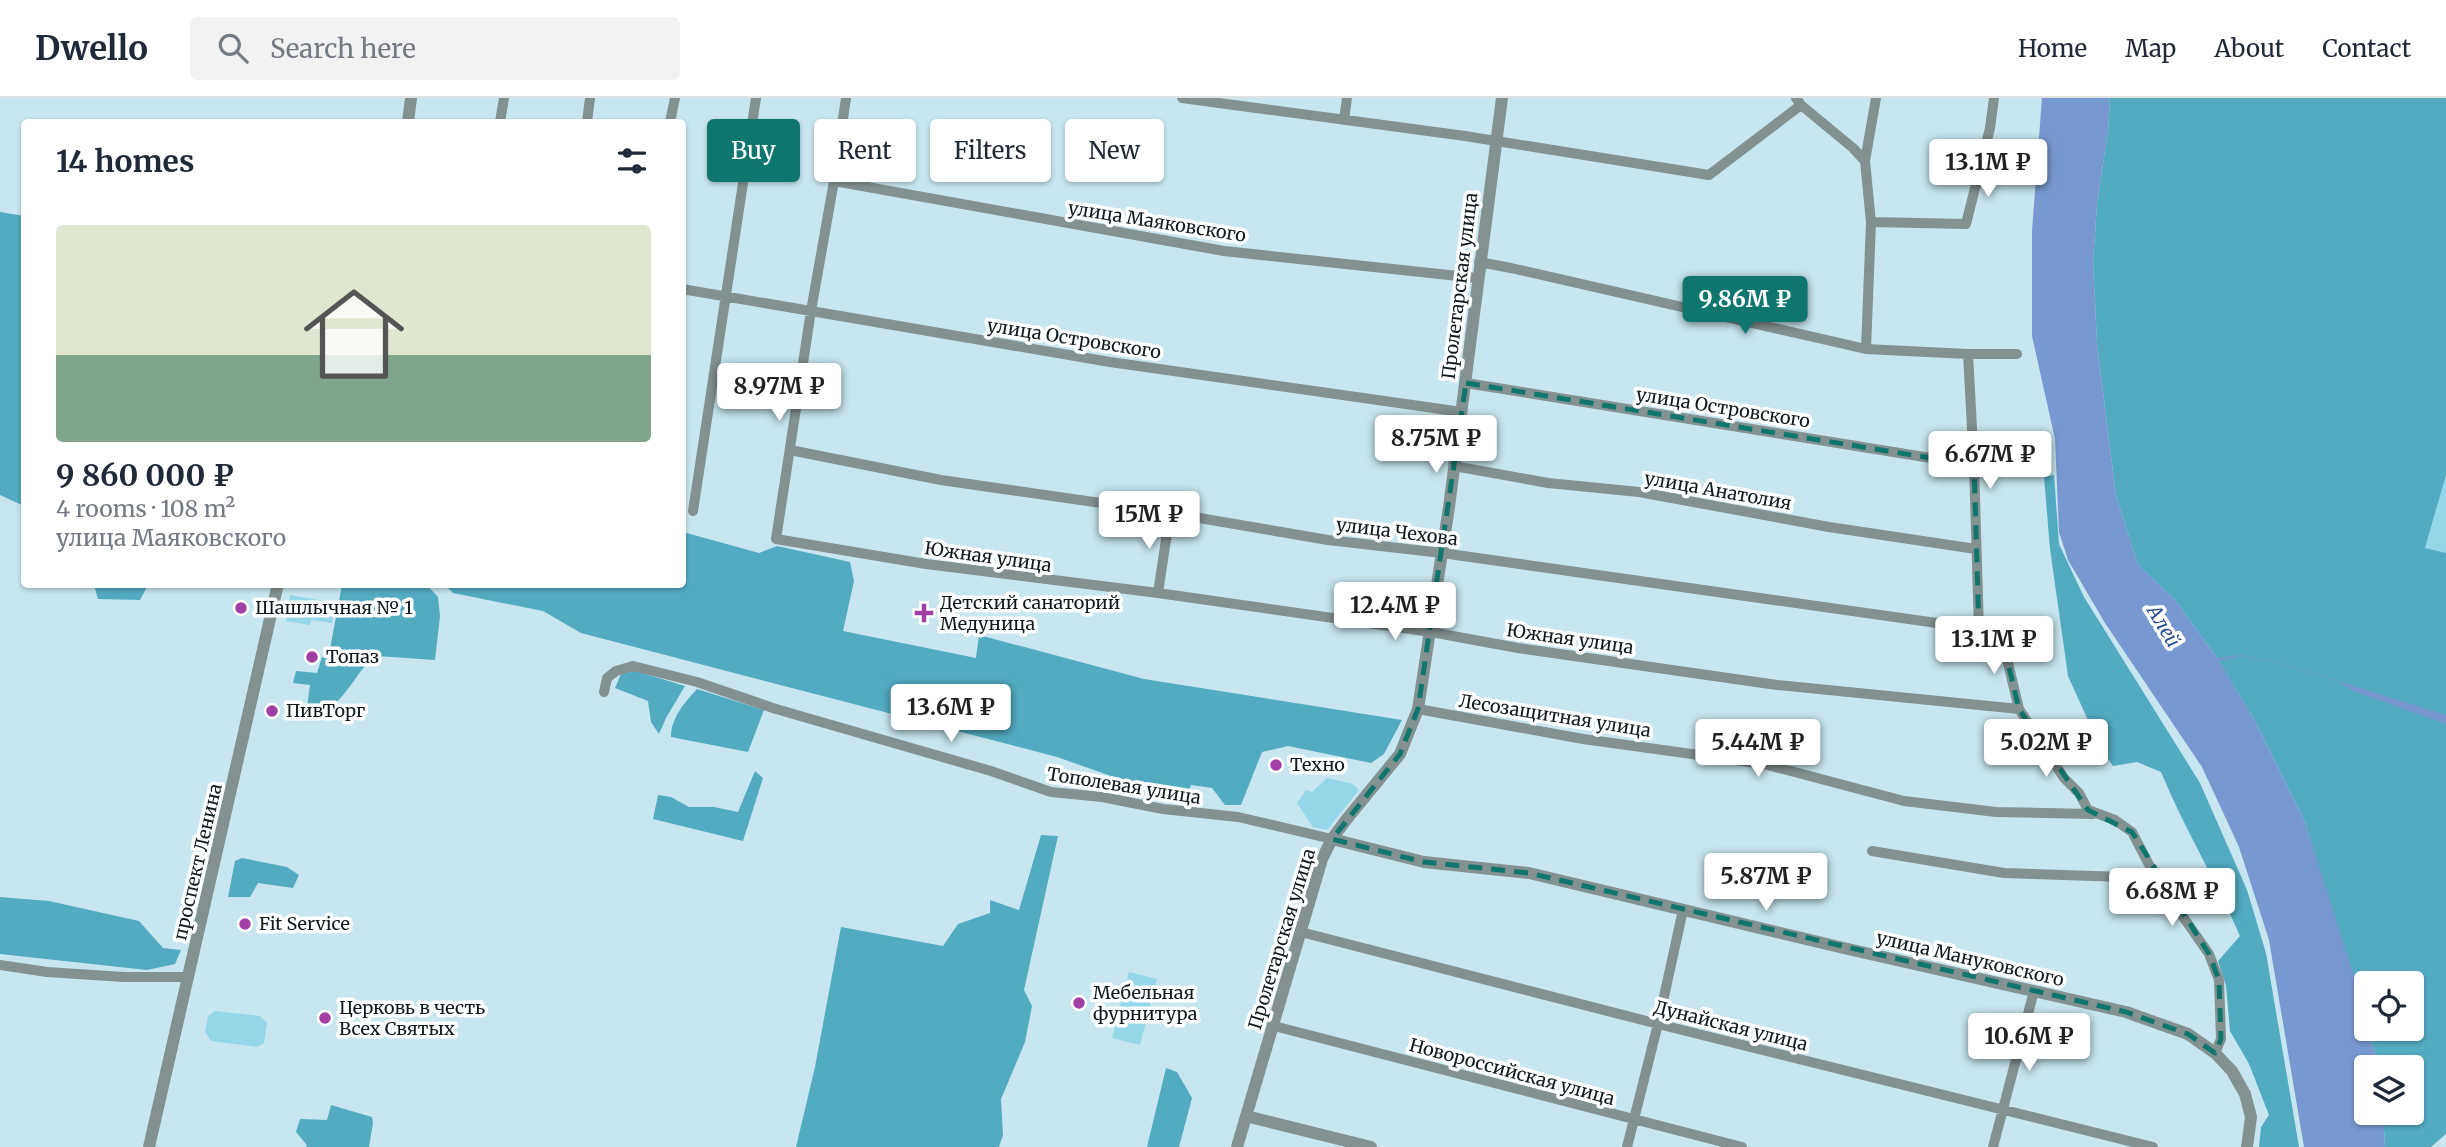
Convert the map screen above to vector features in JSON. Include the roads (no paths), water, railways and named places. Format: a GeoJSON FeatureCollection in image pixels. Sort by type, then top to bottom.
{"type":"FeatureCollection","features":[{"type":"Feature","properties":{"kind":"street"},"geometry":{"type":"LineString","coordinates":[[408,119],[411,98]]}},
{"type":"Feature","properties":{"kind":"street"},"geometry":{"type":"LineString","coordinates":[[500,119],[504,98]]}},
{"type":"Feature","properties":{"kind":"street"},"geometry":{"type":"LineString","coordinates":[[587,119],[590,98]]}},
{"type":"Feature","properties":{"kind":"street"},"geometry":{"type":"LineString","coordinates":[[671,119],[675,98]]}},
{"type":"Feature","properties":{"kind":"street"},"geometry":{"type":"LineString","coordinates":[[693,511],[756,98]]}},
{"type":"Feature","properties":{"kind":"street"},"geometry":{"type":"LineString","coordinates":[[842,119],[845,98]]}},
{"type":"Feature","properties":{"kind":"street"},"geometry":{"type":"LineString","coordinates":[[1182,98],[1262,103],[1344,120],[1465,136],[1709,175],[1798,102],[1865,161]]}},
{"type":"Feature","properties":{"kind":"street"},"geometry":{"type":"LineString","coordinates":[[1344,120],[1347,98]]}},
{"type":"Feature","properties":{"kind":"street","name":"Пролетарская улица"},"geometry":{"type":"LineString","coordinates":[[1237,1147],[1322,859],[1332,839],[1400,754],[1418,709],[1466,383],[1479,262],[1502,98]]}},
{"type":"Feature","properties":{"kind":"street"},"geometry":{"type":"LineString","coordinates":[[1866,349],[1871,222],[1865,161],[1876,98]]}},
{"type":"Feature","properties":{"kind":"street"},"geometry":{"type":"LineString","coordinates":[[1871,222],[1966,224],[1990,128],[1994,98]]}},
{"type":"Feature","properties":{"kind":"street"},"geometry":{"type":"LineString","coordinates":[[790,450],[834,182]]}},
{"type":"Feature","properties":{"kind":"street","name":"улица Маяковского"},"geometry":{"type":"LineString","coordinates":[[840,182],[1224,251],[1477,278]]}},
{"type":"Feature","properties":{"kind":"street"},"geometry":{"type":"LineString","coordinates":[[1479,262],[1866,349],[2017,354]]}},
{"type":"Feature","properties":{"kind":"street","name":"улица Островского"},"geometry":{"type":"LineString","coordinates":[[686,290],[1110,362],[1462,412]]}},
{"type":"Feature","properties":{"kind":"street"},"geometry":{"type":"LineString","coordinates":[[1968,354],[1979,629]]}},
{"type":"Feature","properties":{"kind":"street","name":"улица Островского"},"geometry":{"type":"LineString","coordinates":[[1466,383],[1974,465]]}},
{"type":"Feature","properties":{"kind":"street","name":"улица Чехова"},"geometry":{"type":"LineString","coordinates":[[790,450],[941,480],[1170,513],[1328,540],[1442,553],[1979,629],[2001,634],[2019,709]]}},
{"type":"Feature","properties":{"kind":"street","name":"Южная улица"},"geometry":{"type":"LineString","coordinates":[[790,450],[776,539],[926,564],[1158,593],[1431,632],[1518,649],[1777,685],[2019,709]]}},
{"type":"Feature","properties":{"kind":"street","name":"улица Анатолия"},"geometry":{"type":"LineString","coordinates":[[1454,466],[1548,483],[1639,492],[1829,527],[1976,549]]}},
{"type":"Feature","properties":{"kind":"street"},"geometry":{"type":"LineString","coordinates":[[1158,593],[1170,513]]}},
{"type":"Feature","properties":{"kind":"street","name":"проспект Ленина"},"geometry":{"type":"LineString","coordinates":[[149,1147],[277,588]]}},
{"type":"Feature","properties":{"kind":"street","name":"Тополевая улица"},"geometry":{"type":"LineString","coordinates":[[604,692],[607,678],[616,671],[633,666],[696,682],[776,709],[991,771],[1051,792],[1238,817],[1332,839]]}},
{"type":"Feature","properties":{"kind":"street","name":"Лесозащитная улица"},"geometry":{"type":"LineString","coordinates":[[1418,709],[1583,739],[1764,764],[1904,801],[1996,812],[2100,814]]}},
{"type":"Feature","properties":{"kind":"street"},"geometry":{"type":"LineString","coordinates":[[2019,709],[2088,810],[2115,820],[2132,832],[2156,878],[2208,954],[2218,980],[2221,1039],[2215,1053]]}},
{"type":"Feature","properties":{"kind":"street","name":"улица Мануковского"},"geometry":{"type":"LineString","coordinates":[[1332,839],[1424,862],[1529,873],[2126,1012],[2188,1034],[2215,1053],[2232,1071],[2245,1094],[2251,1117],[2247,1147]]}},
{"type":"Feature","properties":{"kind":"street"},"geometry":{"type":"LineString","coordinates":[[1872,851],[2004,873],[2156,878]]}},
{"type":"Feature","properties":{"kind":"street"},"geometry":{"type":"LineString","coordinates":[[1627,1147],[1683,910]]}},
{"type":"Feature","properties":{"kind":"street","name":"Дунайская улица"},"geometry":{"type":"LineString","coordinates":[[1301,932],[2153,1147]]}},
{"type":"Feature","properties":{"kind":"street"},"geometry":{"type":"LineString","coordinates":[[0,965],[98,976],[189,977]]}},
{"type":"Feature","properties":{"kind":"street"},"geometry":{"type":"LineString","coordinates":[[1993,1147],[2034,991]]}},
{"type":"Feature","properties":{"kind":"street","name":"Новороссийская улица"},"geometry":{"type":"LineString","coordinates":[[1274,1026],[1742,1147]]}},
{"type":"Feature","properties":{"kind":"street"},"geometry":{"type":"LineString","coordinates":[[1246,1116],[1371,1147]]}},
{"type":"Feature","properties":{"kind":"water","name":"Алей"},"geometry":{"type":"Polygon","coordinates":[[[2042,98],[2110,98],[2093,262],[2097,343],[2116,496],[2138,565],[2175,600],[2217,658],[2241,655],[2281,663],[2446,715],[2446,724],[2353,691],[2339,682],[2279,663],[2240,656],[2219,661],[2256,723],[2305,822],[2354,976],[2354,1041],[2371,1041],[2376,1055],[2354,1055],[2354,1125],[2384,1125],[2385,1147],[2304,1147],[2269,940],[2239,847],[2202,767],[2105,623],[2068,560],[2059,532],[2055,439],[2032,336],[2032,231],[2042,98]]]}},
{"type":"Feature","properties":{"kind":"place","name":"Шашлычная № 1"},"geometry":{"type":"Point","coordinates":[241,608]}},
{"type":"Feature","properties":{"kind":"place","name":"Детский санаторий Медуница"},"geometry":{"type":"Point","coordinates":[924,613]}},
{"type":"Feature","properties":{"kind":"place","name":"Топаз"},"geometry":{"type":"Point","coordinates":[312,657]}},
{"type":"Feature","properties":{"kind":"place","name":"ПивТорг"},"geometry":{"type":"Point","coordinates":[272,711]}},
{"type":"Feature","properties":{"kind":"place","name":"Техно"},"geometry":{"type":"Point","coordinates":[1276,765]}},
{"type":"Feature","properties":{"kind":"place","name":"Fit Service"},"geometry":{"type":"Point","coordinates":[245,924]}},
{"type":"Feature","properties":{"kind":"place","name":"Мебельная фурнитура"},"geometry":{"type":"Point","coordinates":[1079,1003]}},
{"type":"Feature","properties":{"kind":"place","name":"Церковь в честь Всех Святых"},"geometry":{"type":"Point","coordinates":[325,1018]}}]}
